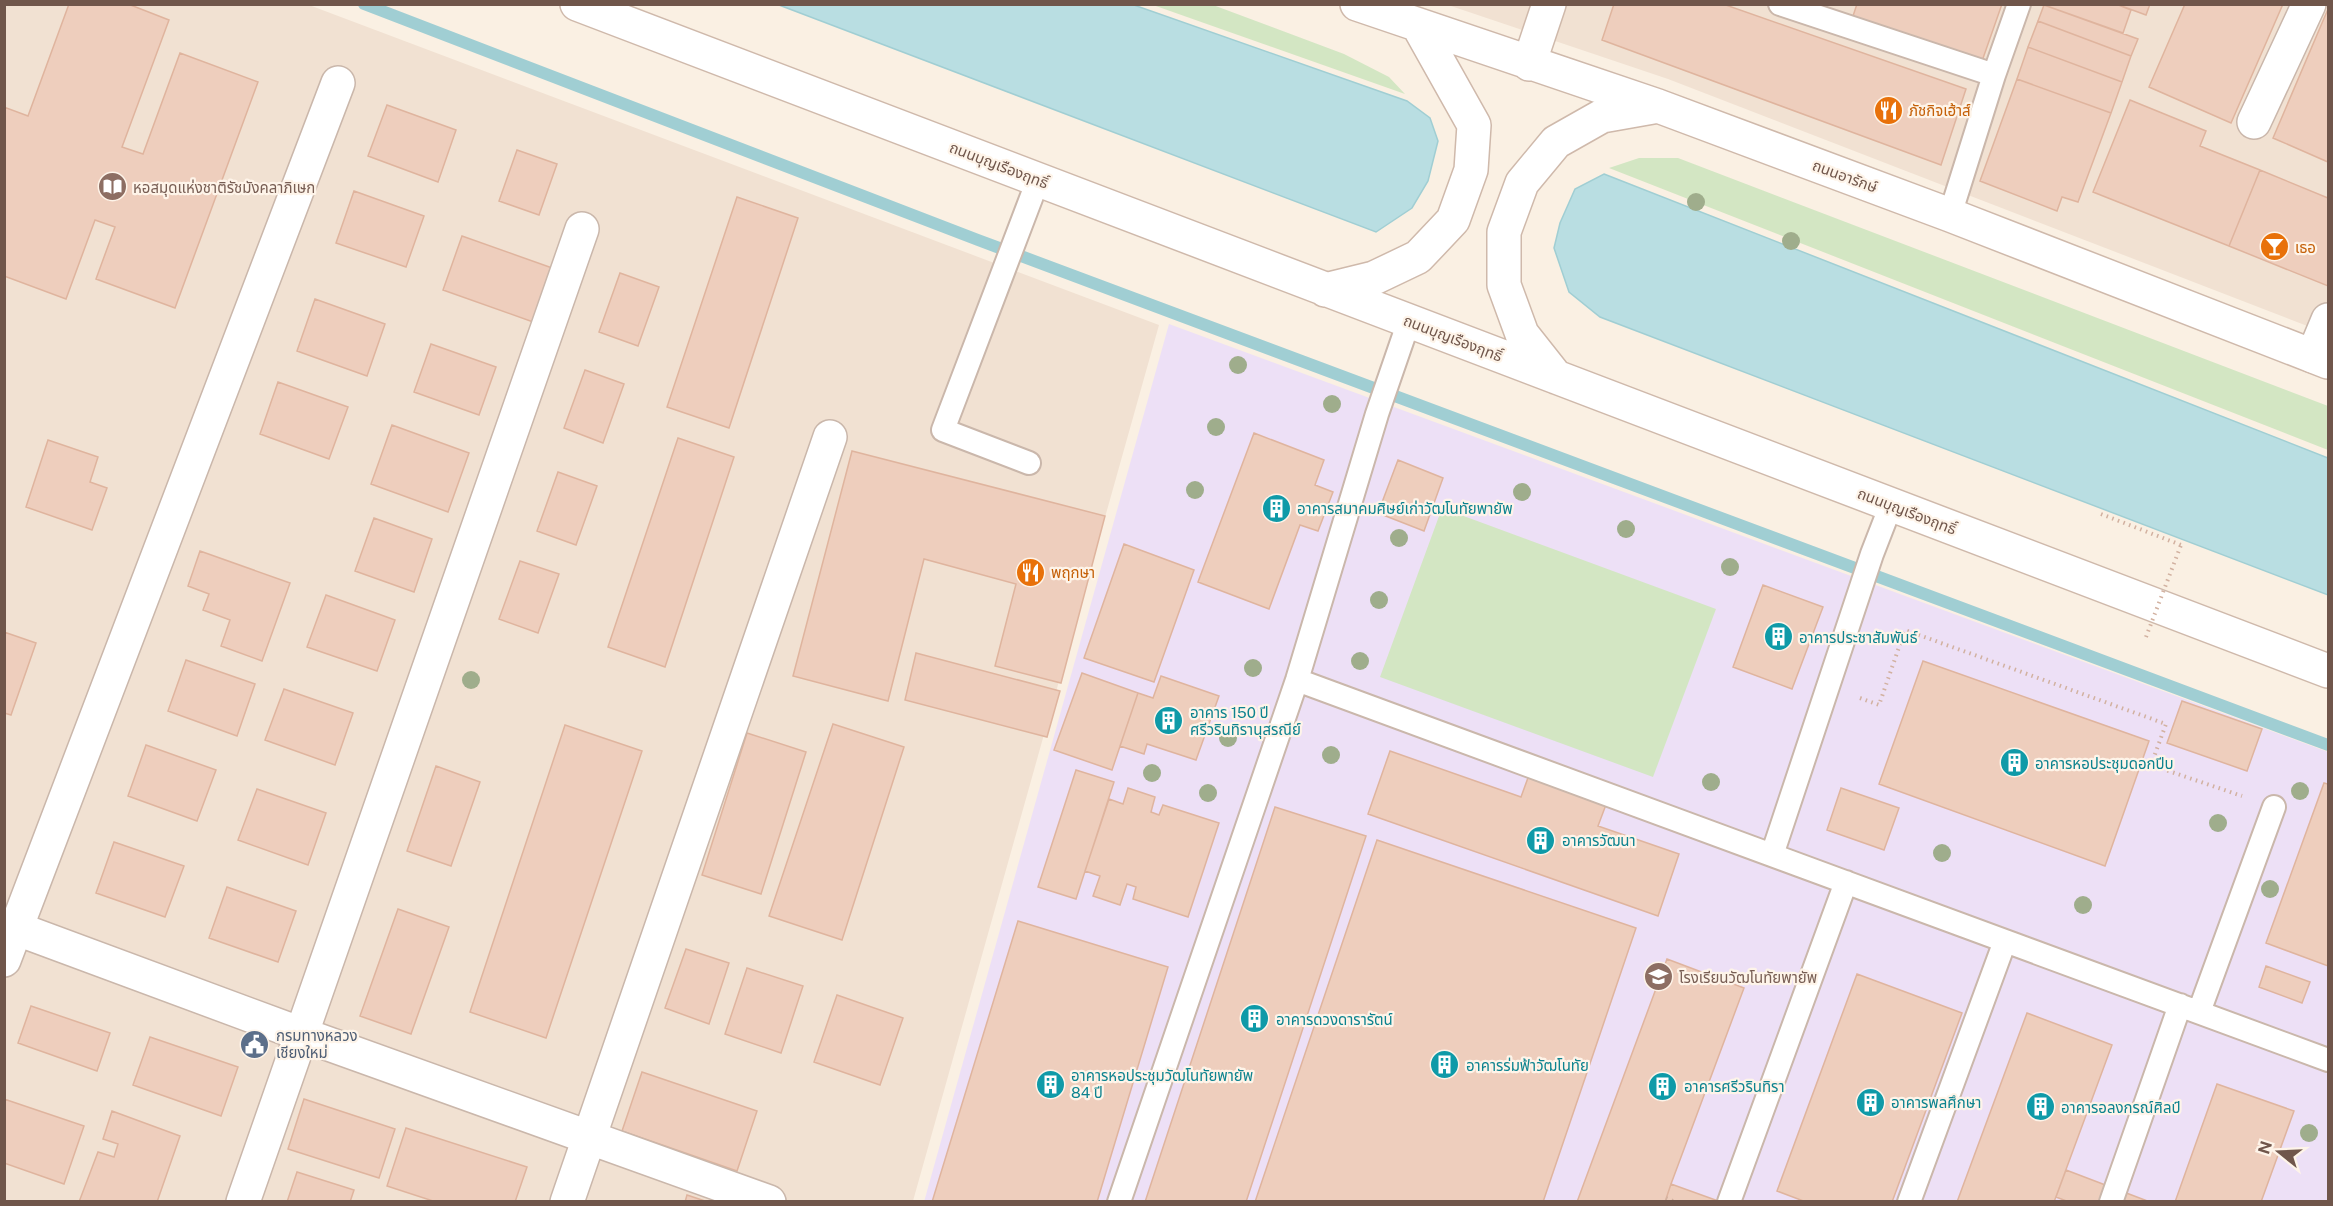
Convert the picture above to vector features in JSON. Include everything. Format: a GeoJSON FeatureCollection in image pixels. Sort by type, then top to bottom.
{"type":"FeatureCollection","features":[{"type":"Feature","properties":{"kind":"street","name":"ถนนบุญเรืองฤทธิ์"},"geometry":{"type":"LineString","coordinates":[[577,4],[2328,671]]}},
{"type":"Feature","properties":{"kind":"street","name":"ถนนอารักษ์"},"geometry":{"type":"LineString","coordinates":[[1357,4],[1419,27],[1658,106],[1950,215],[2321,359]]}},
{"type":"Feature","properties":{"kind":"street"},"geometry":{"type":"LineString","coordinates":[[1529,64],[1549,4]]}},
{"type":"Feature","properties":{"kind":"street"},"geometry":{"type":"LineString","coordinates":[[2254,123],[2309,4]]}},
{"type":"Feature","properties":{"kind":"street"},"geometry":{"type":"LineString","coordinates":[[1325,290],[1374,278],[1418,257],[1453,220],[1471,170],[1474,125],[1419,27]]}},
{"type":"Feature","properties":{"kind":"street"},"geometry":{"type":"LineString","coordinates":[[4,960],[10,926],[338,83]]}},
{"type":"Feature","properties":{"kind":"street"},"geometry":{"type":"LineString","coordinates":[[1556,377],[1522,334],[1504,285],[1504,232],[1522,183],[1556,142],[1602,116],[1658,106]]}},
{"type":"Feature","properties":{"kind":"street"},"geometry":{"type":"LineString","coordinates":[[243,1202],[582,228]]}},
{"type":"Feature","properties":{"kind":"street"},"geometry":{"type":"LineString","coordinates":[[2321,359],[2328,320]]}},
{"type":"Feature","properties":{"kind":"street"},"geometry":{"type":"LineString","coordinates":[[567,1202],[830,437]]}},
{"type":"Feature","properties":{"kind":"street"},"geometry":{"type":"LineString","coordinates":[[10,926],[301,1034],[769,1202]]}},
{"type":"Feature","properties":{"kind":"lane"},"geometry":{"type":"LineString","coordinates":[[1780,4],[1994,75]]}},
{"type":"Feature","properties":{"kind":"lane"},"geometry":{"type":"LineString","coordinates":[[1950,215],[2019,4]]}},
{"type":"Feature","properties":{"kind":"lane"},"geometry":{"type":"LineString","coordinates":[[1029,463],[943,430],[1038,180]]}},
{"type":"Feature","properties":{"kind":"lane"},"geometry":{"type":"LineString","coordinates":[[1119,1202],[1297,680],[1377,414],[1409,321]]}},
{"type":"Feature","properties":{"kind":"lane"},"geometry":{"type":"LineString","coordinates":[[1772,855],[1872,554],[1891,505]]}},
{"type":"Feature","properties":{"kind":"lane"},"geometry":{"type":"LineString","coordinates":[[1297,680],[2328,1060]]}},
{"type":"Feature","properties":{"kind":"lane"},"geometry":{"type":"LineString","coordinates":[[2111,1202],[2274,807]]}},
{"type":"Feature","properties":{"kind":"lane"},"geometry":{"type":"LineString","coordinates":[[1729,1202],[1846,882]]}},
{"type":"Feature","properties":{"kind":"lane"},"geometry":{"type":"LineString","coordinates":[[1909,1202],[2005,941]]}},
{"type":"Feature","properties":{"kind":"path"},"geometry":{"type":"LineString","coordinates":[[2101,514],[2181,545],[2146,637]]}},
{"type":"Feature","properties":{"kind":"path"},"geometry":{"type":"LineString","coordinates":[[1828,686],[1879,705],[1905,630],[2166,724],[2151,765],[2274,807]]}},
{"type":"Feature","properties":{"kind":"path"},"geometry":{"type":"LineString","coordinates":[[1666,1198],[1675,1202]]}},
{"type":"Feature","properties":{"kind":"shaded area"},"geometry":{"type":"Polygon","coordinates":[[[5,5],[309,5],[1159,325],[913,1201],[5,1202],[5,5]]]}},
{"type":"Feature","properties":{"kind":"shaded area"},"geometry":{"type":"Polygon","coordinates":[[[1448,5],[2328,5],[2328,334],[1668,79],[1448,5]]]}},
{"type":"Feature","properties":{"kind":"shaded area","name":"โรงเรียนวัฒโนทัยพายัพ"},"geometry":{"type":"Polygon","coordinates":[[[1169,324],[2328,752],[2328,1201],[924,1202],[1169,324]]]}},
{"type":"Feature","properties":{"kind":"green space"},"geometry":{"type":"Polygon","coordinates":[[[1153,5],[1213,5],[1344,54],[1389,77],[1405,94],[1153,5]]]}},
{"type":"Feature","properties":{"kind":"green space"},"geometry":{"type":"Polygon","coordinates":[[[1639,158],[1678,158],[2328,406],[2328,450],[1609,168],[1639,158]]]}},
{"type":"Feature","properties":{"kind":"green space"},"geometry":{"type":"Polygon","coordinates":[[[1442,508],[1716,609],[1653,777],[1380,677],[1442,508]]]}},
{"type":"Feature","properties":{"kind":"water"},"geometry":{"type":"Polygon","coordinates":[[[779,5],[1134,5],[1407,101],[1430,118],[1438,141],[1428,181],[1412,208],[1376,232],[779,5]]]}},
{"type":"Feature","properties":{"kind":"water"},"geometry":{"type":"Polygon","coordinates":[[[1604,174],[2328,458],[2328,595],[1600,317],[1569,292],[1554,248],[1560,223],[1575,189],[1604,174]]]}},
{"type":"Feature","properties":{"kind":"building","name":"หอสมุดแห่งชาติรัชมังคลาภิเษก"},"geometry":{"type":"Polygon","coordinates":[[[69,4],[128,4],[169,20],[122,147],[143,154],[180,53],[258,82],[175,308],[96,279],[115,227],[95,220],[66,299],[4,276],[4,107],[28,116],[69,4]]]}},
{"type":"Feature","properties":{"kind":"building"},"geometry":{"type":"Polygon","coordinates":[[[1614,4],[1723,4],[1966,89],[1941,165],[1602,40],[1614,4]]]}},
{"type":"Feature","properties":{"kind":"building"},"geometry":{"type":"Polygon","coordinates":[[[1857,4],[2002,4],[1981,64],[1852,19],[1857,4]]]}},
{"type":"Feature","properties":{"kind":"building"},"geometry":{"type":"Polygon","coordinates":[[[2116,4],[2150,4],[2146,15],[2116,4]]]}},
{"type":"Feature","properties":{"kind":"building"},"geometry":{"type":"Polygon","coordinates":[[[2116,4],[2131,10],[2123,33],[2044,5],[2116,4]]]}},
{"type":"Feature","properties":{"kind":"building"},"geometry":{"type":"Polygon","coordinates":[[[2185,4],[2283,4],[2231,123],[2149,87],[2185,4]]]}},
{"type":"Feature","properties":{"kind":"building"},"geometry":{"type":"Polygon","coordinates":[[[2044,5],[2138,39],[2131,56],[2038,21],[2044,5]]]}},
{"type":"Feature","properties":{"kind":"building"},"geometry":{"type":"Polygon","coordinates":[[[2328,9],[2328,162],[2273,138],[2328,9]]]}},
{"type":"Feature","properties":{"kind":"building"},"geometry":{"type":"Polygon","coordinates":[[[2038,21],[2131,56],[2122,82],[2028,47],[2038,21]]]}},
{"type":"Feature","properties":{"kind":"building"},"geometry":{"type":"Polygon","coordinates":[[[2028,47],[2122,82],[2111,113],[2017,79],[2028,47]]]}},
{"type":"Feature","properties":{"kind":"building"},"geometry":{"type":"Polygon","coordinates":[[[2017,79],[2111,113],[2078,202],[2062,197],[2057,211],[1980,181],[2017,79]]]}},
{"type":"Feature","properties":{"kind":"building"},"geometry":{"type":"Polygon","coordinates":[[[2130,100],[2206,131],[2200,146],[2260,170],[2229,246],[2093,192],[2130,100]]]}},
{"type":"Feature","properties":{"kind":"building"},"geometry":{"type":"Polygon","coordinates":[[[387,105],[456,130],[438,182],[368,156],[387,105]]]}},
{"type":"Feature","properties":{"kind":"building"},"geometry":{"type":"Polygon","coordinates":[[[517,150],[557,164],[539,215],[499,201],[517,150]]]}},
{"type":"Feature","properties":{"kind":"building"},"geometry":{"type":"Polygon","coordinates":[[[2260,170],[2328,198],[2328,286],[2229,246],[2260,170]]]}},
{"type":"Feature","properties":{"kind":"building"},"geometry":{"type":"Polygon","coordinates":[[[354,191],[424,216],[406,267],[336,243],[354,191]]]}},
{"type":"Feature","properties":{"kind":"building"},"geometry":{"type":"Polygon","coordinates":[[[737,197],[798,218],[729,428],[667,407],[737,197]]]}},
{"type":"Feature","properties":{"kind":"building"},"geometry":{"type":"Polygon","coordinates":[[[462,236],[555,269],[536,323],[443,290],[462,236]]]}},
{"type":"Feature","properties":{"kind":"building"},"geometry":{"type":"Polygon","coordinates":[[[620,273],[659,287],[638,346],[599,332],[620,273]]]}},
{"type":"Feature","properties":{"kind":"building"},"geometry":{"type":"Polygon","coordinates":[[[315,299],[385,324],[367,376],[297,351],[315,299]]]}},
{"type":"Feature","properties":{"kind":"building"},"geometry":{"type":"Polygon","coordinates":[[[431,344],[496,367],[479,415],[414,392],[431,344]]]}},
{"type":"Feature","properties":{"kind":"building"},"geometry":{"type":"Polygon","coordinates":[[[585,370],[624,384],[603,443],[564,428],[585,370]]]}},
{"type":"Feature","properties":{"kind":"building"},"geometry":{"type":"Polygon","coordinates":[[[278,382],[348,407],[329,459],[260,434],[278,382]]]}},
{"type":"Feature","properties":{"kind":"building"},"geometry":{"type":"Polygon","coordinates":[[[392,425],[469,453],[448,512],[371,484],[392,425]]]}},
{"type":"Feature","properties":{"kind":"building","name":"อาคารสมาคมศิษย์เก่าวัฒโนทัยพายัพ"},"geometry":{"type":"Polygon","coordinates":[[[1254,433],[1324,460],[1315,485],[1333,492],[1318,531],[1300,525],[1269,609],[1198,582],[1254,433]]]}},
{"type":"Feature","properties":{"kind":"building"},"geometry":{"type":"Polygon","coordinates":[[[678,438],[734,457],[665,667],[608,647],[678,438]]]}},
{"type":"Feature","properties":{"kind":"building"},"geometry":{"type":"Polygon","coordinates":[[[48,440],[98,457],[90,482],[107,488],[92,530],[26,507],[48,440]]]}},
{"type":"Feature","properties":{"kind":"building","name":"พฤกษา"},"geometry":{"type":"Polygon","coordinates":[[[852,451],[1105,516],[1061,683],[995,666],[1016,584],[924,559],[888,701],[793,676],[852,451]]]}},
{"type":"Feature","properties":{"kind":"building"},"geometry":{"type":"Polygon","coordinates":[[[1398,460],[1443,478],[1424,531],[1378,513],[1398,460]]]}},
{"type":"Feature","properties":{"kind":"building"},"geometry":{"type":"Polygon","coordinates":[[[558,472],[597,486],[576,545],[537,531],[558,472]]]}},
{"type":"Feature","properties":{"kind":"building"},"geometry":{"type":"Polygon","coordinates":[[[374,518],[432,539],[414,592],[355,571],[374,518]]]}},
{"type":"Feature","properties":{"kind":"building"},"geometry":{"type":"Polygon","coordinates":[[[1124,544],[1194,570],[1154,682],[1084,658],[1124,544]]]}},
{"type":"Feature","properties":{"kind":"building"},"geometry":{"type":"Polygon","coordinates":[[[200,551],[290,583],[262,661],[221,646],[230,620],[203,610],[209,594],[188,586],[200,551]]]}},
{"type":"Feature","properties":{"kind":"building"},"geometry":{"type":"Polygon","coordinates":[[[520,561],[559,574],[538,633],[499,619],[520,561]]]}},
{"type":"Feature","properties":{"kind":"building","name":"อาคารประชาสัมพันธ์"},"geometry":{"type":"Polygon","coordinates":[[[1763,585],[1823,607],[1792,689],[1733,667],[1763,585]]]}},
{"type":"Feature","properties":{"kind":"building"},"geometry":{"type":"Polygon","coordinates":[[[326,595],[395,620],[377,671],[307,647],[326,595]]]}},
{"type":"Feature","properties":{"kind":"building"},"geometry":{"type":"Polygon","coordinates":[[[4,632],[36,643],[11,715],[4,713],[4,632]]]}},
{"type":"Feature","properties":{"kind":"building"},"geometry":{"type":"Polygon","coordinates":[[[916,653],[1060,691],[1047,737],[905,700],[916,653]]]}},
{"type":"Feature","properties":{"kind":"building"},"geometry":{"type":"Polygon","coordinates":[[[186,660],[255,684],[237,736],[168,711],[186,660]]]}},
{"type":"Feature","properties":{"kind":"building","name":"อาคารหอประชุมดอกปีบ"},"geometry":{"type":"Polygon","coordinates":[[[1923,661],[2149,741],[2105,866],[1879,784],[1923,661]]]}},
{"type":"Feature","properties":{"kind":"building"},"geometry":{"type":"Polygon","coordinates":[[[1082,673],[1138,693],[1112,770],[1054,750],[1082,673]]]}},
{"type":"Feature","properties":{"kind":"building","name":"อาคาร 150 ปี ศรีวรินทิรานุสรณีย์"},"geometry":{"type":"Polygon","coordinates":[[[1161,676],[1219,696],[1196,760],[1147,744],[1144,754],[1120,746],[1138,693],[1153,698],[1161,676]]]}},
{"type":"Feature","properties":{"kind":"building"},"geometry":{"type":"Polygon","coordinates":[[[284,689],[353,713],[335,765],[265,740],[284,689]]]}},
{"type":"Feature","properties":{"kind":"building"},"geometry":{"type":"Polygon","coordinates":[[[2182,701],[2262,729],[2247,771],[2167,743],[2182,701]]]}},
{"type":"Feature","properties":{"kind":"building"},"geometry":{"type":"Polygon","coordinates":[[[833,724],[904,747],[842,940],[769,916],[833,724]]]}},
{"type":"Feature","properties":{"kind":"building"},"geometry":{"type":"Polygon","coordinates":[[[565,725],[642,751],[546,1038],[470,1012],[565,725]]]}},
{"type":"Feature","properties":{"kind":"building"},"geometry":{"type":"Polygon","coordinates":[[[747,733],[806,752],[761,894],[702,875],[747,733]]]}},
{"type":"Feature","properties":{"kind":"building"},"geometry":{"type":"Polygon","coordinates":[[[146,745],[216,770],[197,821],[128,796],[146,745]]]}},
{"type":"Feature","properties":{"kind":"building","name":"อาคารวัฒนา"},"geometry":{"type":"Polygon","coordinates":[[[1390,751],[1521,797],[1529,775],[1607,802],[1598,826],[1679,854],[1658,916],[1368,814],[1390,751]]]}},
{"type":"Feature","properties":{"kind":"building"},"geometry":{"type":"Polygon","coordinates":[[[436,766],[480,782],[451,866],[407,851],[436,766]]]}},
{"type":"Feature","properties":{"kind":"building"},"geometry":{"type":"Polygon","coordinates":[[[1076,770],[1114,782],[1076,899],[1038,887],[1076,770]]]}},
{"type":"Feature","properties":{"kind":"building"},"geometry":{"type":"Polygon","coordinates":[[[2324,783],[2328,784],[2328,966],[2266,943],[2324,783]]]}},
{"type":"Feature","properties":{"kind":"building"},"geometry":{"type":"Polygon","coordinates":[[[1128,788],[1155,797],[1151,812],[1159,815],[1163,805],[1219,823],[1188,917],[1133,899],[1136,887],[1127,884],[1120,905],[1093,896],[1100,876],[1085,871],[1109,799],[1123,804],[1128,788]]]}},
{"type":"Feature","properties":{"kind":"building"},"geometry":{"type":"Polygon","coordinates":[[[1841,788],[1899,808],[1884,850],[1827,830],[1841,788]]]}},
{"type":"Feature","properties":{"kind":"building"},"geometry":{"type":"Polygon","coordinates":[[[257,789],[326,813],[308,865],[238,840],[257,789]]]}},
{"type":"Feature","properties":{"kind":"building","name":"อาคารดวงดารารัตน์"},"geometry":{"type":"Polygon","coordinates":[[[1275,807],[1366,836],[1246,1202],[1145,1202],[1275,807]]]}},
{"type":"Feature","properties":{"kind":"building","name":"อาคารร่มฟ้าวัฒโนทัย"},"geometry":{"type":"Polygon","coordinates":[[[1377,840],[1636,928],[1543,1202],[1255,1202],[1377,840]]]}},
{"type":"Feature","properties":{"kind":"building"},"geometry":{"type":"Polygon","coordinates":[[[114,842],[184,866],[165,917],[96,893],[114,842]]]}},
{"type":"Feature","properties":{"kind":"building"},"geometry":{"type":"Polygon","coordinates":[[[227,887],[296,911],[278,962],[209,938],[227,887]]]}},
{"type":"Feature","properties":{"kind":"building"},"geometry":{"type":"Polygon","coordinates":[[[398,909],[449,927],[411,1034],[360,1016],[398,909]]]}},
{"type":"Feature","properties":{"kind":"building","name":"อาคารหอประชุมวัฒโนทัยพายัพ 84 ปี"},"geometry":{"type":"Polygon","coordinates":[[[1018,921],[1168,967],[1097,1202],[932,1202],[1018,921]]]}},
{"type":"Feature","properties":{"kind":"building"},"geometry":{"type":"Polygon","coordinates":[[[686,949],[729,963],[709,1024],[665,1008],[686,949]]]}},
{"type":"Feature","properties":{"kind":"building","name":"อาคารศรีวรินทิรา"},"geometry":{"type":"Polygon","coordinates":[[[1667,959],[1744,988],[1665,1202],[1577,1202],[1667,959]]]}},
{"type":"Feature","properties":{"kind":"building"},"geometry":{"type":"Polygon","coordinates":[[[2266,966],[2310,982],[2302,1003],[2259,987],[2266,966]]]}},
{"type":"Feature","properties":{"kind":"building"},"geometry":{"type":"Polygon","coordinates":[[[747,968],[803,986],[781,1053],[725,1034],[747,968]]]}},
{"type":"Feature","properties":{"kind":"building","name":"อาคารพลศึกษา"},"geometry":{"type":"Polygon","coordinates":[[[1857,974],[1962,1013],[1892,1202],[1806,1202],[1777,1191],[1857,974]]]}},
{"type":"Feature","properties":{"kind":"building"},"geometry":{"type":"Polygon","coordinates":[[[837,995],[903,1018],[880,1085],[814,1062],[837,995]]]}},
{"type":"Feature","properties":{"kind":"building"},"geometry":{"type":"Polygon","coordinates":[[[31,1006],[110,1033],[97,1071],[18,1043],[31,1006]]]}},
{"type":"Feature","properties":{"kind":"building","name":"อาคารอลงกรณ์ศิลป์"},"geometry":{"type":"Polygon","coordinates":[[[2027,1013],[2112,1045],[2054,1202],[1957,1202],[2027,1013]]]}},
{"type":"Feature","properties":{"kind":"building"},"geometry":{"type":"Polygon","coordinates":[[[150,1037],[238,1067],[221,1116],[133,1085],[150,1037]]]}},
{"type":"Feature","properties":{"kind":"building"},"geometry":{"type":"Polygon","coordinates":[[[642,1072],[757,1111],[737,1171],[622,1131],[642,1072]]]}},
{"type":"Feature","properties":{"kind":"building"},"geometry":{"type":"Polygon","coordinates":[[[2217,1084],[2294,1111],[2261,1202],[2175,1202],[2217,1084]]]}},
{"type":"Feature","properties":{"kind":"building"},"geometry":{"type":"Polygon","coordinates":[[[4,1099],[84,1126],[64,1184],[4,1163],[4,1099]]]}},
{"type":"Feature","properties":{"kind":"building"},"geometry":{"type":"Polygon","coordinates":[[[304,1099],[395,1129],[379,1178],[288,1149],[304,1099]]]}},
{"type":"Feature","properties":{"kind":"building"},"geometry":{"type":"Polygon","coordinates":[[[112,1111],[180,1136],[157,1202],[79,1202],[98,1152],[114,1157],[118,1144],[103,1139],[112,1111]]]}},
{"type":"Feature","properties":{"kind":"building"},"geometry":{"type":"Polygon","coordinates":[[[406,1128],[527,1167],[515,1202],[436,1202],[387,1186],[406,1128]]]}},
{"type":"Feature","properties":{"kind":"building"},"geometry":{"type":"Polygon","coordinates":[[[2066,1170],[2150,1202],[2069,1202],[2056,1197],[2066,1170]]]}},
{"type":"Feature","properties":{"kind":"building"},"geometry":{"type":"Polygon","coordinates":[[[297,1172],[354,1190],[350,1202],[287,1202],[297,1172]]]}},
{"type":"Feature","properties":{"kind":"building"},"geometry":{"type":"Polygon","coordinates":[[[1671,1184],[1721,1202],[1665,1202],[1671,1184]]]}},
{"type":"Feature","properties":{"kind":"building"},"geometry":{"type":"Polygon","coordinates":[[[687,1195],[708,1202],[685,1202],[687,1195]]]}},
{"type":"Feature","properties":{"kind":"waterway"},"geometry":{"type":"LineString","coordinates":[[364,4],[978,240],[2328,745]]}},
{"type":"Feature","properties":{"kind":"place","name":"ภัชกิจเฮ้าส์"},"geometry":{"type":"Point","coordinates":[1888,110]}},
{"type":"Feature","properties":{"kind":"place","name":"หอสมุดแห่งชาติรัชมังคลาภิเษก"},"geometry":{"type":"Point","coordinates":[112,187]}},
{"type":"Feature","properties":{"kind":"place","name":"เธอ"},"geometry":{"type":"Point","coordinates":[2274,247]}},
{"type":"Feature","properties":{"kind":"place","name":"อาคารสมาคมศิษย์เก่าวัฒโนทัยพายัพ"},"geometry":{"type":"Point","coordinates":[1276,508]}},
{"type":"Feature","properties":{"kind":"place","name":"พฤกษา"},"geometry":{"type":"Point","coordinates":[1030,572]}},
{"type":"Feature","properties":{"kind":"place","name":"อาคารประชาสัมพันธ์"},"geometry":{"type":"Point","coordinates":[1778,637]}},
{"type":"Feature","properties":{"kind":"place","name":"อาคาร 150 ปี ศรีวรินทิรานุสรณีย์"},"geometry":{"type":"Point","coordinates":[1169,721]}},
{"type":"Feature","properties":{"kind":"place","name":"อาคารหอประชุมดอกปีบ"},"geometry":{"type":"Point","coordinates":[2014,763]}},
{"type":"Feature","properties":{"kind":"place","name":"อาคารวัฒนา"},"geometry":{"type":"Point","coordinates":[1541,840]}},
{"type":"Feature","properties":{"kind":"place","name":"โรงเรียนวัฒโนทัยพายัพ"},"geometry":{"type":"Point","coordinates":[1658,977]}},
{"type":"Feature","properties":{"kind":"place","name":"อาคารดวงดารารัตน์"},"geometry":{"type":"Point","coordinates":[1255,1019]}},
{"type":"Feature","properties":{"kind":"place","name":"กรมทางหลวง เชียงใหม่"},"geometry":{"type":"Point","coordinates":[255,1044]}},
{"type":"Feature","properties":{"kind":"place","name":"อาคารร่มฟ้าวัฒโนทัย"},"geometry":{"type":"Point","coordinates":[1445,1065]}},
{"type":"Feature","properties":{"kind":"place","name":"อาคารหอประชุมวัฒโนทัยพายัพ 84 ปี"},"geometry":{"type":"Point","coordinates":[1050,1084]}},
{"type":"Feature","properties":{"kind":"place","name":"อาคารศรีวรินทิรา"},"geometry":{"type":"Point","coordinates":[1663,1086]}},
{"type":"Feature","properties":{"kind":"place","name":"อาคารพลศึกษา"},"geometry":{"type":"Point","coordinates":[1870,1102]}},
{"type":"Feature","properties":{"kind":"place","name":"อาคารอลงกรณ์ศิลป์"},"geometry":{"type":"Point","coordinates":[2040,1107]}}]}
